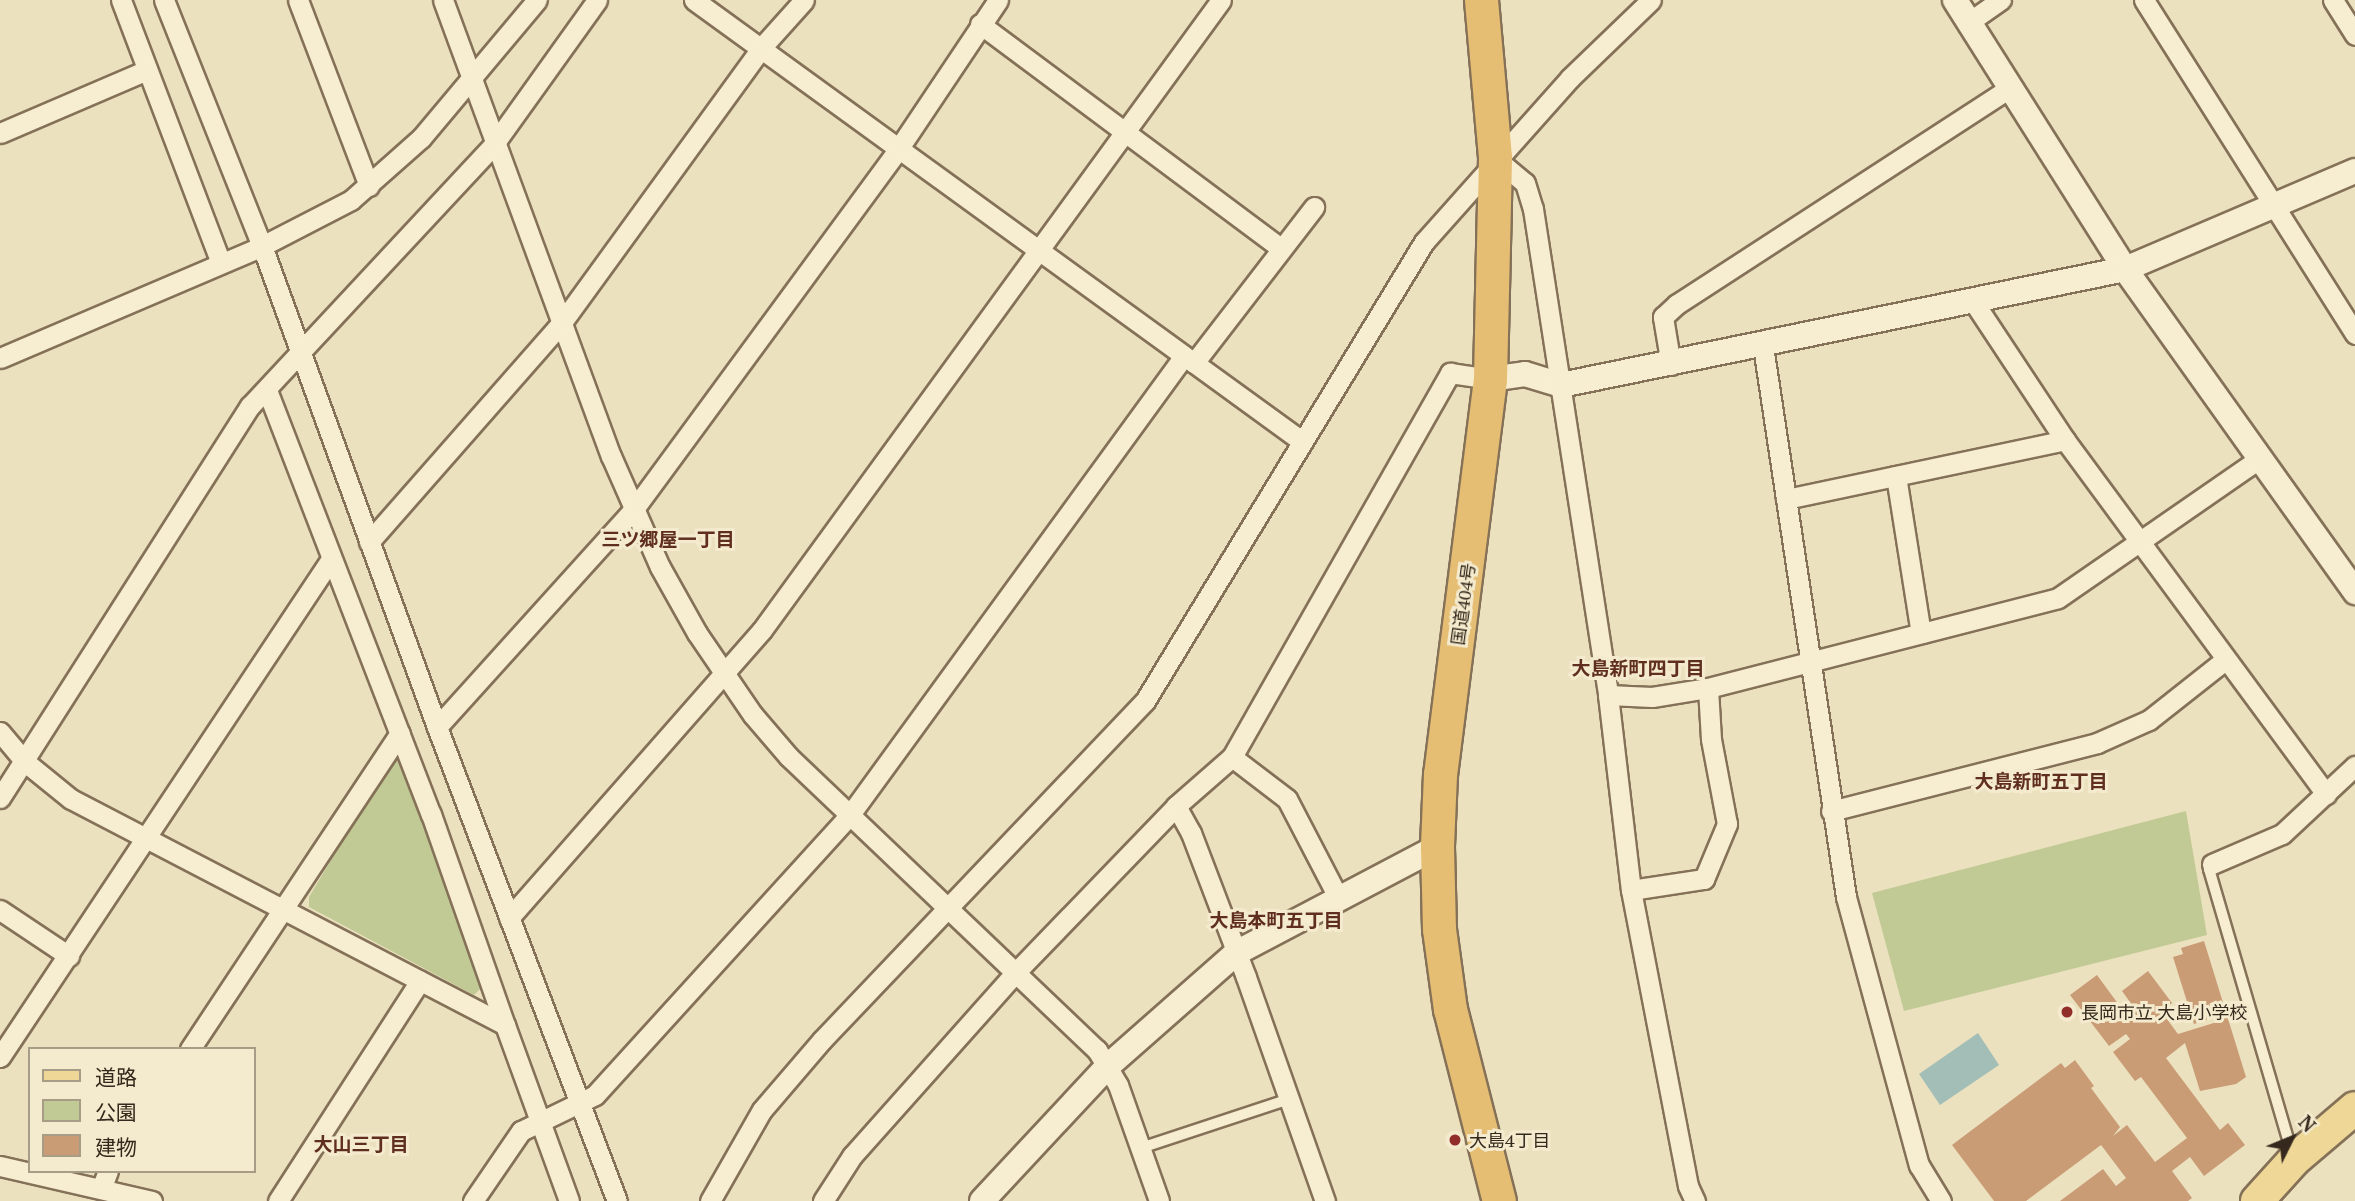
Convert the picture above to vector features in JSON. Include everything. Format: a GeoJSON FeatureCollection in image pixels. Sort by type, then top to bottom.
{"type":"FeatureCollection","features":[{"type":"Feature","properties":{"kind":"highway","name":"国道404号"},"geometry":{"type":"LineString","coordinates":[[1481,0],[1495,158],[1490,379],[1440,774],[1438,929],[1450,1009],[1499,1201]]}},
{"type":"Feature","properties":{"kind":"main road"},"geometry":{"type":"LineString","coordinates":[[2257,1201],[2294,1160],[2355,1108]]}},
{"type":"Feature","properties":{"kind":"street"},"geometry":{"type":"LineString","coordinates":[[121,0],[221,263]]}},
{"type":"Feature","properties":{"kind":"street"},"geometry":{"type":"LineString","coordinates":[[164,0],[262,246],[437,727],[617,1201]]}},
{"type":"Feature","properties":{"kind":"street"},"geometry":{"type":"LineString","coordinates":[[298,0],[369,187]]}},
{"type":"Feature","properties":{"kind":"street"},"geometry":{"type":"LineString","coordinates":[[443,0],[494,144],[634,509],[660,567],[726,676],[789,757],[947,905],[1108,1066],[1160,1201]]}},
{"type":"Feature","properties":{"kind":"street"},"geometry":{"type":"LineString","coordinates":[[0,358],[262,246],[331,213],[369,187],[404,156],[537,0]]}},
{"type":"Feature","properties":{"kind":"street"},"geometry":{"type":"LineString","coordinates":[[0,798],[202,477],[250,406],[494,144],[597,0]]}},
{"type":"Feature","properties":{"kind":"street"},"geometry":{"type":"LineString","coordinates":[[694,0],[1303,442]]}},
{"type":"Feature","properties":{"kind":"street"},"geometry":{"type":"LineString","coordinates":[[369,542],[564,321],[761,48],[804,0]]}},
{"type":"Feature","properties":{"kind":"street"},"geometry":{"type":"LineString","coordinates":[[437,727],[634,509],[899,148],[998,0]]}},
{"type":"Feature","properties":{"kind":"street"},"geometry":{"type":"LineString","coordinates":[[710,1201],[762,1110],[947,905],[1145,701],[1424,242],[1495,158],[1651,0]]}},
{"type":"Feature","properties":{"kind":"street"},"geometry":{"type":"LineString","coordinates":[[1955,0],[2125,270],[2259,459],[2351,580]]}},
{"type":"Feature","properties":{"kind":"street"},"geometry":{"type":"LineString","coordinates":[[1969,22],[2001,0]]}},
{"type":"Feature","properties":{"kind":"street"},"geometry":{"type":"LineString","coordinates":[[2144,0],[2355,334]]}},
{"type":"Feature","properties":{"kind":"street"},"geometry":{"type":"LineString","coordinates":[[2333,0],[2353,27]]}},
{"type":"Feature","properties":{"kind":"street"},"geometry":{"type":"LineString","coordinates":[[509,918],[726,676],[1125,133],[1217,2]]}},
{"type":"Feature","properties":{"kind":"street"},"geometry":{"type":"LineString","coordinates":[[980,24],[1281,248]]}},
{"type":"Feature","properties":{"kind":"street"},"geometry":{"type":"LineString","coordinates":[[0,133],[147,70]]}},
{"type":"Feature","properties":{"kind":"street"},"geometry":{"type":"LineString","coordinates":[[1671,365],[1662,317],[1676,304],[2010,88]]}},
{"type":"Feature","properties":{"kind":"street"},"geometry":{"type":"LineString","coordinates":[[1495,158],[1525,183],[1533,209],[1608,695],[1631,890],[1688,1186],[1695,1201]]}},
{"type":"Feature","properties":{"kind":"street"},"geometry":{"type":"LineString","coordinates":[[824,1201],[852,1156],[1015,973],[1176,806],[1232,757],[1450,373],[1490,379],[1525,374],[1561,385],[1671,365],[2125,270],[2275,209],[2355,171]]}},
{"type":"Feature","properties":{"kind":"street"},"geometry":{"type":"LineString","coordinates":[[473,1201],[521,1131],[539,1119],[580,1105],[620,1070],[849,816],[1189,359],[1314,207]]}},
{"type":"Feature","properties":{"kind":"street"},"geometry":{"type":"LineString","coordinates":[[1973,301],[2066,440],[2326,794]]}},
{"type":"Feature","properties":{"kind":"street"},"geometry":{"type":"LineString","coordinates":[[1763,346],[1846,898],[1919,1165],[1941,1201]]}},
{"type":"Feature","properties":{"kind":"street"},"geometry":{"type":"LineString","coordinates":[[267,390],[400,733],[569,1201]]}},
{"type":"Feature","properties":{"kind":"street"},"geometry":{"type":"LineString","coordinates":[[1786,499],[2066,440]]}},
{"type":"Feature","properties":{"kind":"street"},"geometry":{"type":"LineString","coordinates":[[1608,695],[1652,697],[1708,688],[2058,598],[2259,459]]}},
{"type":"Feature","properties":{"kind":"street"},"geometry":{"type":"LineString","coordinates":[[1896,476],[1921,633]]}},
{"type":"Feature","properties":{"kind":"street"},"geometry":{"type":"LineString","coordinates":[[0,1058],[331,559]]}},
{"type":"Feature","properties":{"kind":"street"},"geometry":{"type":"LineString","coordinates":[[1831,811],[2097,743],[2149,720],[2225,660]]}},
{"type":"Feature","properties":{"kind":"street"},"geometry":{"type":"LineString","coordinates":[[1631,890],[1704,878],[1727,824],[1711,739],[1708,688]]}},
{"type":"Feature","properties":{"kind":"street"},"geometry":{"type":"LineString","coordinates":[[0,732],[24,761],[71,799],[281,911],[505,1025]]}},
{"type":"Feature","properties":{"kind":"street"},"geometry":{"type":"LineString","coordinates":[[191,1047],[400,733]]}},
{"type":"Feature","properties":{"kind":"street"},"geometry":{"type":"LineString","coordinates":[[1232,757],[1287,799],[1338,897]]}},
{"type":"Feature","properties":{"kind":"street"},"geometry":{"type":"LineString","coordinates":[[2212,864],[2282,834],[2355,766]]}},
{"type":"Feature","properties":{"kind":"street"},"geometry":{"type":"LineString","coordinates":[[1176,806],[1191,833],[1325,1201]]}},
{"type":"Feature","properties":{"kind":"street"},"geometry":{"type":"LineString","coordinates":[[992,1196],[1108,1066],[1236,953],[1437,846]]}},
{"type":"Feature","properties":{"kind":"street"},"geometry":{"type":"LineString","coordinates":[[0,911],[69,956]]}},
{"type":"Feature","properties":{"kind":"street"},"geometry":{"type":"LineString","coordinates":[[278,1201],[420,981]]}},
{"type":"Feature","properties":{"kind":"street"},"geometry":{"type":"LineString","coordinates":[[0,1166],[28,1170]]}},
{"type":"Feature","properties":{"kind":"street"},"geometry":{"type":"LineString","coordinates":[[52,1173],[104,1180],[152,1201]]}},
{"type":"Feature","properties":{"kind":"lane"},"geometry":{"type":"LineString","coordinates":[[2212,864],[2208,869],[2294,1160]]}},
{"type":"Feature","properties":{"kind":"lane"},"geometry":{"type":"LineString","coordinates":[[1141,1149],[1289,1099]]}},
{"type":"Feature","properties":{"kind":"green space"},"geometry":{"type":"Polygon","coordinates":[[[396,751],[483,986],[474,995],[309,907],[309,897],[396,751]]]}},
{"type":"Feature","properties":{"kind":"green space"},"geometry":{"type":"Polygon","coordinates":[[[2186,811],[2207,935],[1904,1011],[1872,893],[2186,811]]]}},
{"type":"Feature","properties":{"kind":"water"},"geometry":{"type":"Polygon","coordinates":[[[1978,1033],[1999,1065],[1940,1105],[1919,1074],[1978,1033]]]}},
{"type":"Feature","properties":{"kind":"building"},"geometry":{"type":"Polygon","coordinates":[[[2204,941],[2246,1077],[2236,1084],[2200,1091],[2185,1043],[2166,1058],[2220,1130],[2228,1123],[2245,1145],[2204,1176],[2190,1157],[2172,1171],[2192,1198],[2188,1201],[2060,1201],[2103,1169],[2116,1186],[2126,1178],[2101,1145],[2026,1201],[1994,1201],[1952,1145],[2061,1063],[2065,1068],[2075,1060],[2094,1086],[2091,1088],[2120,1127],[2113,1136],[2127,1125],[2155,1162],[2187,1138],[2141,1077],[2135,1081],[2113,1052],[2130,1039],[2126,1034],[2109,1046],[2070,995],[2097,975],[2127,1016],[2135,1009],[2122,991],[2148,971],[2172,1003],[2161,1011],[2178,1034],[2217,1022],[2215,1017],[2194,1024],[2173,957],[2183,954],[2181,948],[2204,941]]]}},
{"type":"Feature","properties":{"kind":"place","name":"長岡市立 大島小学校"},"geometry":{"type":"Point","coordinates":[2067,1012]}},
{"type":"Feature","properties":{"kind":"place","name":"大島4丁目"},"geometry":{"type":"Point","coordinates":[1455,1140]}},
{"type":"Feature","properties":{"kind":"district","name":"三ツ郷屋一丁目"},"geometry":{"type":"Point","coordinates":[668,539]}},
{"type":"Feature","properties":{"kind":"district","name":"大島新町四丁目"},"geometry":{"type":"Point","coordinates":[1638,668]}},
{"type":"Feature","properties":{"kind":"district","name":"大島新町五丁目"},"geometry":{"type":"Point","coordinates":[2041,781]}},
{"type":"Feature","properties":{"kind":"district","name":"大島本町五丁目"},"geometry":{"type":"Point","coordinates":[1276,920]}},
{"type":"Feature","properties":{"kind":"district","name":"大山三丁目"},"geometry":{"type":"Point","coordinates":[361,1144]}}]}
